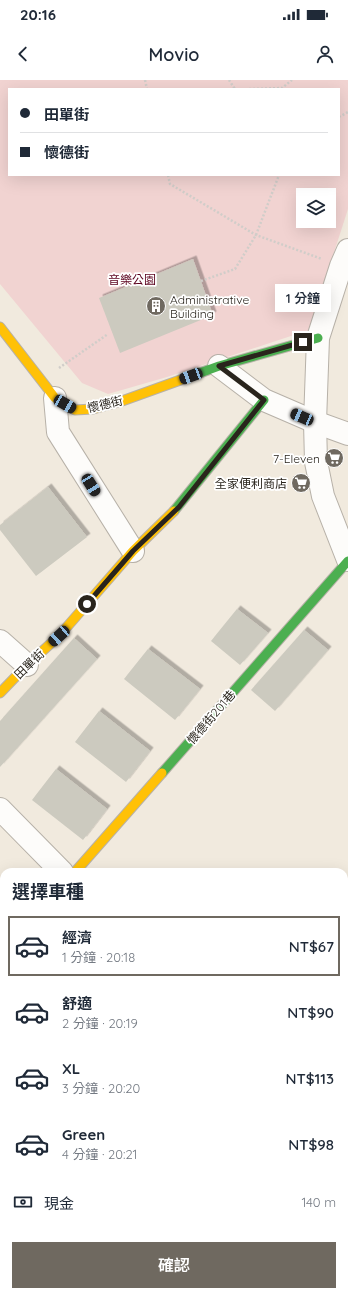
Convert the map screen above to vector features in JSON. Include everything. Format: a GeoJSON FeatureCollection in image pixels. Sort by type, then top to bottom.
{"type":"FeatureCollection","features":[{"type":"Feature","properties":{"kind":"main road","name":"懷德街"},"geometry":{"type":"LineString","coordinates":[[0,327],[55,398],[75,410],[93,409],[122,401],[219,366],[318,338]]}},
{"type":"Feature","properties":{"kind":"main road","name":"田單街"},"geometry":{"type":"LineString","coordinates":[[0,693],[27,665],[59,636],[133,551],[179,507],[264,400]]}},
{"type":"Feature","properties":{"kind":"main road","name":"懷德街201巷"},"geometry":{"type":"LineString","coordinates":[[79,868],[348,561]]}},
{"type":"Feature","properties":{"kind":"street"},"geometry":{"type":"LineString","coordinates":[[344,258],[318,338],[315,422],[316,462],[323,496],[348,561]]}},
{"type":"Feature","properties":{"kind":"street"},"geometry":{"type":"LineString","coordinates":[[219,366],[264,400],[315,422],[348,434]]}},
{"type":"Feature","properties":{"kind":"street"},"geometry":{"type":"LineString","coordinates":[[55,398],[58,432],[133,551]]}},
{"type":"Feature","properties":{"kind":"street"},"geometry":{"type":"LineString","coordinates":[[0,641],[27,665]]}},
{"type":"Feature","properties":{"kind":"street"},"geometry":{"type":"LineString","coordinates":[[1,814],[58,868]]}},
{"type":"Feature","properties":{"kind":"path"},"geometry":{"type":"LineString","coordinates":[[282,88],[292,80]]}},
{"type":"Feature","properties":{"kind":"path"},"geometry":{"type":"LineString","coordinates":[[168,176],[170,184],[256,235],[344,258]]}},
{"type":"Feature","properties":{"kind":"path"},"geometry":{"type":"LineString","coordinates":[[201,281],[235,269],[256,235],[279,176]]}},
{"type":"Feature","properties":{"kind":"path"},"geometry":{"type":"LineString","coordinates":[[41,380],[108,334]]}},
{"type":"Feature","properties":{"kind":"green space","name":"音樂公園"},"geometry":{"type":"Polygon","coordinates":[[[0,80],[348,80],[348,209],[309,330],[167,377],[108,394],[82,383],[0,284],[0,80]]]}},
{"type":"Feature","properties":{"kind":"building","name":"Administrative Building"},"geometry":{"type":"Polygon","coordinates":[[[193,259],[213,315],[120,353],[99,298],[193,259]]]}},
{"type":"Feature","properties":{"kind":"building"},"geometry":{"type":"Polygon","coordinates":[[[48,487],[87,537],[36,576],[0,530],[0,525],[48,487]]]}},
{"type":"Feature","properties":{"kind":"building"},"geometry":{"type":"Polygon","coordinates":[[[237,609],[268,633],[240,665],[211,641],[237,609]]]}},
{"type":"Feature","properties":{"kind":"building"},"geometry":{"type":"Polygon","coordinates":[[[304,630],[328,650],[275,711],[251,690],[304,630]]]}},
{"type":"Feature","properties":{"kind":"building"},"geometry":{"type":"Polygon","coordinates":[[[74,638],[97,659],[0,767],[0,721],[74,638]]]}},
{"type":"Feature","properties":{"kind":"building"},"geometry":{"type":"Polygon","coordinates":[[[148,649],[200,689],[175,720],[124,679],[148,649]]]}},
{"type":"Feature","properties":{"kind":"building"},"geometry":{"type":"Polygon","coordinates":[[[99,711],[150,751],[126,782],[75,742],[99,711]]]}},
{"type":"Feature","properties":{"kind":"building"},"geometry":{"type":"Polygon","coordinates":[[[56,769],[107,809],[83,840],[32,800],[56,769]]]}},
{"type":"Feature","properties":{"kind":"traffic: fast"},"geometry":{"type":"LineString","coordinates":[[197,374],[219,366],[318,338]]}},
{"type":"Feature","properties":{"kind":"traffic: fast"},"geometry":{"type":"LineString","coordinates":[[174,511],[264,400]]}},
{"type":"Feature","properties":{"kind":"traffic: fast"},"geometry":{"type":"LineString","coordinates":[[162,773],[348,561]]}},
{"type":"Feature","properties":{"kind":"traffic: slow"},"geometry":{"type":"LineString","coordinates":[[0,327],[55,398],[75,410],[93,409],[122,401],[197,374]]}},
{"type":"Feature","properties":{"kind":"traffic: slow"},"geometry":{"type":"LineString","coordinates":[[0,693],[27,665],[59,636],[133,551],[174,511]]}},
{"type":"Feature","properties":{"kind":"traffic: slow"},"geometry":{"type":"LineString","coordinates":[[79,868],[162,773]]}},
{"type":"Feature","properties":{"kind":"place","name":"Administrative Building"},"geometry":{"type":"Point","coordinates":[156,306]}},
{"type":"Feature","properties":{"kind":"place","name":"7-Eleven"},"geometry":{"type":"Point","coordinates":[334,458]}},
{"type":"Feature","properties":{"kind":"place","name":"全家便利商店"},"geometry":{"type":"Point","coordinates":[301,483]}},
{"type":"Feature","properties":{"kind":"route"},"geometry":{"type":"LineString","coordinates":[[87,604],[133,551],[179,507],[264,400],[219,366],[303,342]]}}]}
